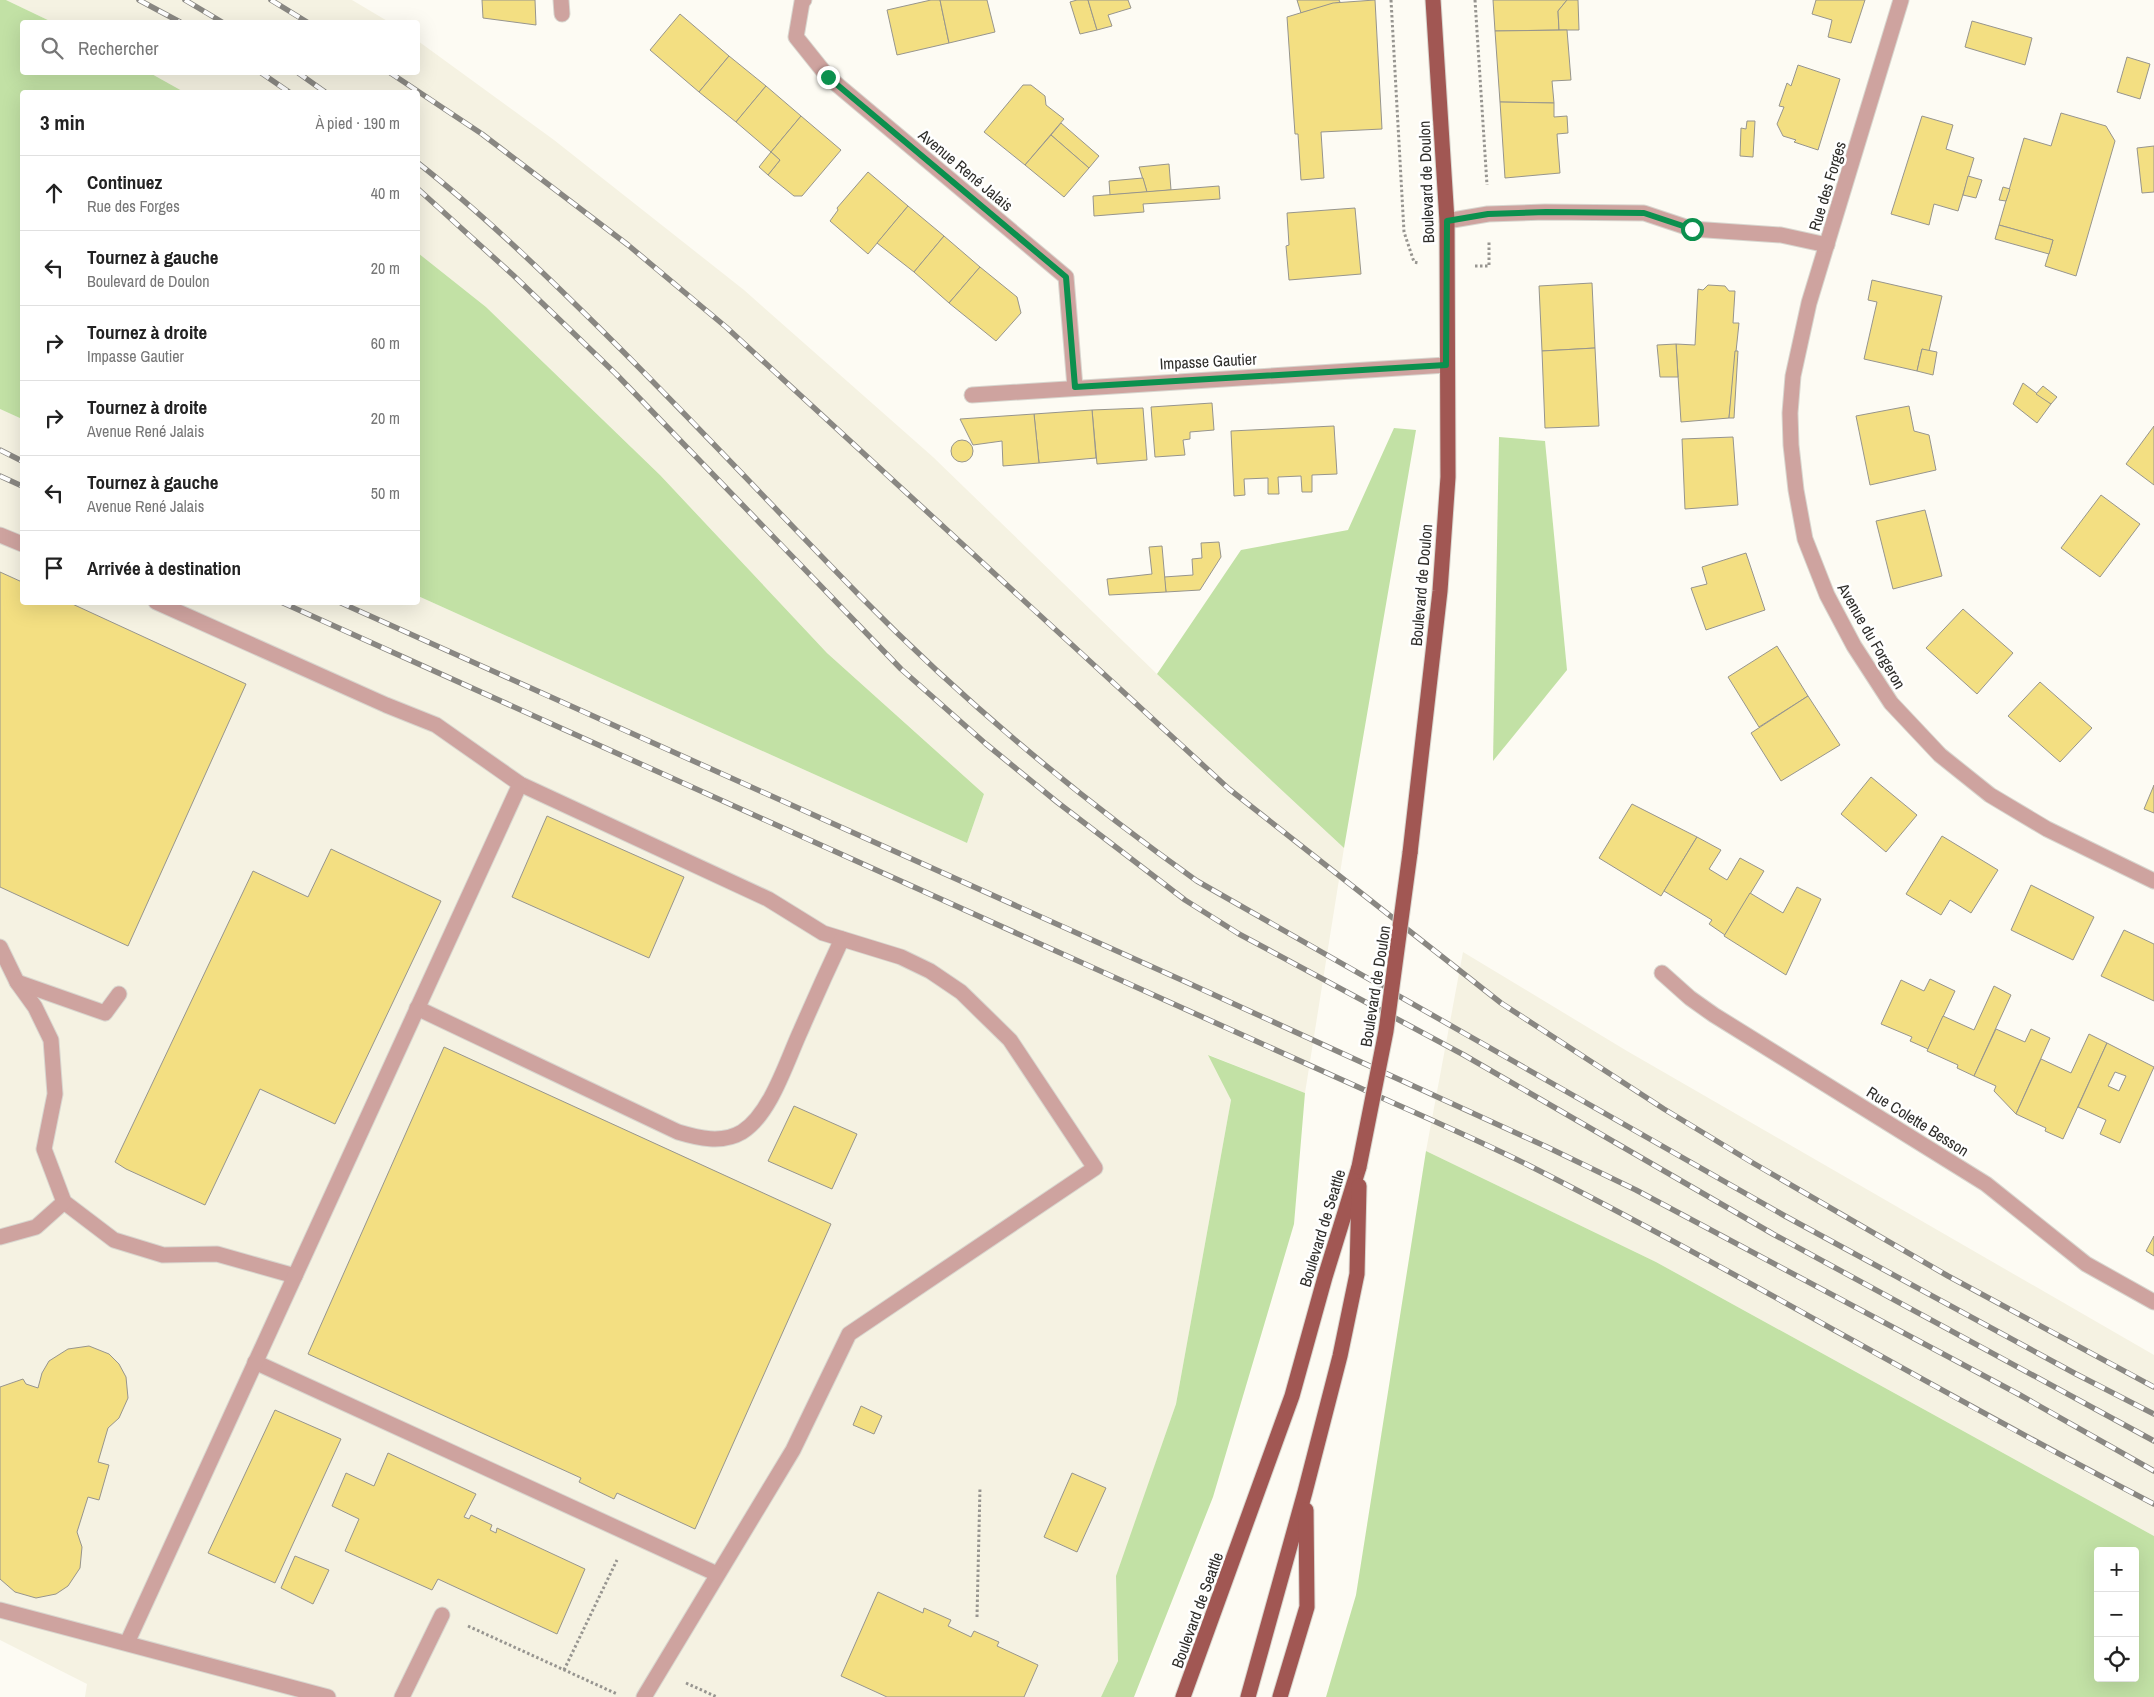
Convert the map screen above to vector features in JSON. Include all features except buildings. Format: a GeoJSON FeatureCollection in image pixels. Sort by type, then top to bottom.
{"type":"FeatureCollection","features":[{"type":"Feature","properties":{"kind":"main road","name":"Boulevard de Doulon"},"geometry":{"type":"LineString","coordinates":[[1359,1167],[1386,1031],[1410,853],[1440,581],[1448,477],[1446,365],[1447,221],[1434,0]]}},
{"type":"Feature","properties":{"kind":"main road","name":"Boulevard de Seattle"},"geometry":{"type":"LineString","coordinates":[[1248,1697],[1305,1492],[1340,1356],[1357,1274],[1359,1167]]}},
{"type":"Feature","properties":{"kind":"main road","name":"Boulevard de Seattle"},"geometry":{"type":"LineString","coordinates":[[1183,1697],[1292,1396],[1325,1277],[1359,1167]]}},
{"type":"Feature","properties":{"kind":"main road"},"geometry":{"type":"LineString","coordinates":[[1280,1697],[1307,1607],[1305,1492]]}},
{"type":"Feature","properties":{"kind":"street","name":"Avenue René Jalais"},"geometry":{"type":"LineString","coordinates":[[804,0],[802,2],[796,37],[828,77],[1066,277],[1075,387]]}},
{"type":"Feature","properties":{"kind":"street","name":"Rue des Forges"},"geometry":{"type":"LineString","coordinates":[[1447,221],[1488,214],[1546,212],[1644,213],[1692,229],[1781,235],[1827,245],[1901,0]]}},
{"type":"Feature","properties":{"kind":"street","name":"Avenue du Forgeron"},"geometry":{"type":"LineString","coordinates":[[1827,245],[1809,303],[1801,339],[1793,376],[1790,413],[1796,490],[1805,538],[1827,595],[1854,646],[1891,703],[1940,755],[1990,795],[2047,829],[2154,881]]}},
{"type":"Feature","properties":{"kind":"street","name":"Impasse Gautier"},"geometry":{"type":"LineString","coordinates":[[972,395],[1446,365]]}},
{"type":"Feature","properties":{"kind":"street"},"geometry":{"type":"LineString","coordinates":[[0,535],[20,543]]}},
{"type":"Feature","properties":{"kind":"street"},"geometry":{"type":"LineString","coordinates":[[163,605],[386,705],[436,724],[520,784],[768,898],[823,932],[901,957],[930,971],[961,992],[1010,1040],[1095,1168],[849,1334],[793,1450],[644,1697]]}},
{"type":"Feature","properties":{"kind":"street"},"geometry":{"type":"LineString","coordinates":[[126,1643],[520,784]]}},
{"type":"Feature","properties":{"kind":"street"},"geometry":{"type":"LineString","coordinates":[[417,1008],[678,1132],[700,1139],[724,1138],[741,1132],[757,1119],[773,1092],[842,939]]}},
{"type":"Feature","properties":{"kind":"street"},"geometry":{"type":"LineString","coordinates":[[0,947],[16,982],[35,1007],[51,1040],[55,1094],[44,1149],[64,1202],[114,1240],[163,1255],[217,1254],[295,1276]]}},
{"type":"Feature","properties":{"kind":"street","name":"Rue Colette Besson"},"geometry":{"type":"LineString","coordinates":[[1662,973],[1690,998],[1714,1015],[1986,1184],[2086,1264],[2154,1302]]}},
{"type":"Feature","properties":{"kind":"street"},"geometry":{"type":"LineString","coordinates":[[16,982],[105,1013],[119,994]]}},
{"type":"Feature","properties":{"kind":"street"},"geometry":{"type":"LineString","coordinates":[[0,1237],[36,1227],[64,1202]]}},
{"type":"Feature","properties":{"kind":"street"},"geometry":{"type":"LineString","coordinates":[[255,1362],[717,1574]]}},
{"type":"Feature","properties":{"kind":"street"},"geometry":{"type":"LineString","coordinates":[[0,1610],[328,1697]]}},
{"type":"Feature","properties":{"kind":"street"},"geometry":{"type":"LineString","coordinates":[[402,1697],[442,1615]]}},
{"type":"Feature","properties":{"kind":"path"},"geometry":{"type":"LineString","coordinates":[[1391,0],[1404,232],[1414,262],[1489,266],[1488,214],[1476,0]]}},
{"type":"Feature","properties":{"kind":"path"},"geometry":{"type":"LineString","coordinates":[[978,1617],[980,1487]]}},
{"type":"Feature","properties":{"kind":"path"},"geometry":{"type":"LineString","coordinates":[[564,1670],[629,1534]]}},
{"type":"Feature","properties":{"kind":"path"},"geometry":{"type":"LineString","coordinates":[[442,1615],[624,1697]]}},
{"type":"Feature","properties":{"kind":"path"},"geometry":{"type":"LineString","coordinates":[[660,1671],[717,1697]]}},
{"type":"Feature","properties":{"kind":"shaded area"},"geometry":{"type":"Polygon","coordinates":[[[6,0],[352,0],[386,20],[48,20],[6,0]]]}},
{"type":"Feature","properties":{"kind":"shaded area"},"geometry":{"type":"Polygon","coordinates":[[[420,42],[554,140],[744,290],[933,457],[1157,674],[1344,848],[1305,1093],[1209,1055],[1231,1100],[1176,1404],[1117,1576],[1118,1661],[1101,1697],[85,1697],[87,1684],[0,1640],[0,409],[20,418],[20,605],[420,605],[420,597],[967,843],[984,794],[827,653],[660,475],[486,307],[420,255],[420,90],[180,90],[154,75],[420,75],[420,42]]]}},
{"type":"Feature","properties":{"kind":"shaded area"},"geometry":{"type":"Polygon","coordinates":[[[1463,952],[1627,1051],[2154,1355],[2154,1536],[1656,1262],[1426,1151],[1463,952]]]}},
{"type":"Feature","properties":{"kind":"green space"},"geometry":{"type":"Polygon","coordinates":[[[0,0],[6,0],[48,20],[20,20],[20,75],[154,75],[180,90],[20,90],[20,418],[0,409],[0,0]]]}},
{"type":"Feature","properties":{"kind":"green space"},"geometry":{"type":"Polygon","coordinates":[[[420,255],[486,307],[660,475],[827,653],[984,794],[967,843],[420,597],[420,255]]]}},
{"type":"Feature","properties":{"kind":"green space"},"geometry":{"type":"Polygon","coordinates":[[[1394,428],[1416,430],[1344,848],[1157,674],[1241,550],[1348,530],[1394,428]]]}},
{"type":"Feature","properties":{"kind":"green space"},"geometry":{"type":"Polygon","coordinates":[[[1499,437],[1545,441],[1567,670],[1493,761],[1499,437]]]}},
{"type":"Feature","properties":{"kind":"green space"},"geometry":{"type":"Polygon","coordinates":[[[1208,1055],[1305,1093],[1294,1224],[1213,1497],[1134,1697],[1101,1697],[1118,1661],[1116,1576],[1176,1404],[1231,1100],[1208,1055]]]}},
{"type":"Feature","properties":{"kind":"green space"},"geometry":{"type":"Polygon","coordinates":[[[1426,1151],[1656,1262],[2154,1536],[2154,1697],[1326,1697],[1356,1595],[1426,1151]]]}},
{"type":"Feature","properties":{"kind":"railway"},"geometry":{"type":"LineString","coordinates":[[139,0],[176,20]]}},
{"type":"Feature","properties":{"kind":"railway"},"geometry":{"type":"LineString","coordinates":[[185,0],[219,20]]}},
{"type":"Feature","properties":{"kind":"railway"},"geometry":{"type":"LineString","coordinates":[[271,0],[304,20]]}},
{"type":"Feature","properties":{"kind":"railway"},"geometry":{"type":"LineString","coordinates":[[264,75],[286,90]]}},
{"type":"Feature","properties":{"kind":"railway"},"geometry":{"type":"LineString","coordinates":[[301,75],[322,90]]}},
{"type":"Feature","properties":{"kind":"railway"},"geometry":{"type":"LineString","coordinates":[[394,75],[416,90]]}},
{"type":"Feature","properties":{"kind":"railway"},"geometry":{"type":"LineString","coordinates":[[420,93],[482,134],[628,245],[726,327],[1229,789],[1501,1003],[1664,1109],[1753,1163],[1948,1276],[2154,1387]]}},
{"type":"Feature","properties":{"kind":"railway"},"geometry":{"type":"LineString","coordinates":[[420,165],[459,196],[576,305],[859,595],[939,672],[1064,781],[1197,881],[1785,1216],[2076,1374],[2154,1414]]}},
{"type":"Feature","properties":{"kind":"railway"},"geometry":{"type":"LineString","coordinates":[[420,191],[513,275],[616,374],[901,669],[986,744],[1057,802],[1185,900],[1239,934],[1464,1055],[1773,1234],[2154,1441]]}},
{"type":"Feature","properties":{"kind":"railway"},"geometry":{"type":"LineString","coordinates":[[0,450],[20,460]]}},
{"type":"Feature","properties":{"kind":"railway"},"geometry":{"type":"LineString","coordinates":[[0,476],[20,485]]}},
{"type":"Feature","properties":{"kind":"railway"},"geometry":{"type":"LineString","coordinates":[[288,605],[1530,1166],[1687,1249],[1998,1421],[2154,1504]]}},
{"type":"Feature","properties":{"kind":"railway"},"geometry":{"type":"LineString","coordinates":[[346,605],[1186,982],[1547,1147],[1636,1190],[2020,1395],[2154,1471]]}},
{"type":"Feature","properties":{"kind":"route"},"geometry":{"type":"LineString","coordinates":[[828,77],[1066,277],[1075,387],[1446,365],[1447,221],[1488,214],[1546,212],[1644,213],[1692,229]]}}]}
